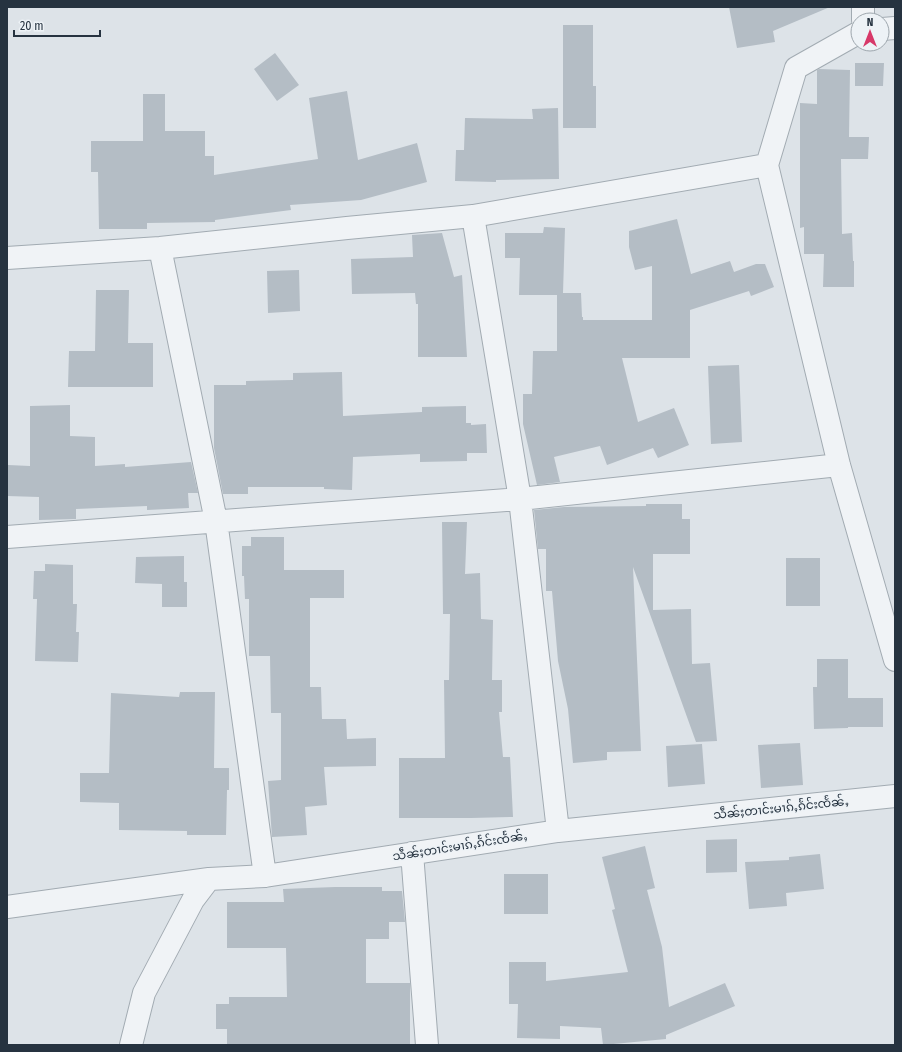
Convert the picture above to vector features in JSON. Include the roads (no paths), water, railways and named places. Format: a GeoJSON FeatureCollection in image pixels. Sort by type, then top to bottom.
{"type":"FeatureCollection","features":[{"type":"Feature","properties":{"kind":"street"},"geometry":{"type":"LineString","coordinates":[[850,38],[796,68],[767,166],[839,465],[895,660]]}},
{"type":"Feature","properties":{"kind":"street"},"geometry":{"type":"LineString","coordinates":[[7,258],[160,248],[473,216],[767,166]]}},
{"type":"Feature","properties":{"kind":"street"},"geometry":{"type":"LineString","coordinates":[[473,216],[520,499],[558,831]]}},
{"type":"Feature","properties":{"kind":"street"},"geometry":{"type":"LineString","coordinates":[[160,248],[216,521],[265,876]]}},
{"type":"Feature","properties":{"kind":"street"},"geometry":{"type":"LineString","coordinates":[[7,537],[520,499],[839,465]]}},
{"type":"Feature","properties":{"kind":"street","name":"သဵၼ်ႈတၢင်းမၢၵ်ႇၵႅင်းၸႅၼ်ႇ"},"geometry":{"type":"LineString","coordinates":[[7,907],[209,879],[265,876],[558,831],[895,796]]}},
{"type":"Feature","properties":{"kind":"street"},"geometry":{"type":"LineString","coordinates":[[412,853],[427,1045]]}},
{"type":"Feature","properties":{"kind":"street"},"geometry":{"type":"LineString","coordinates":[[131,1045],[144,993],[193,900],[209,879]]}}]}
